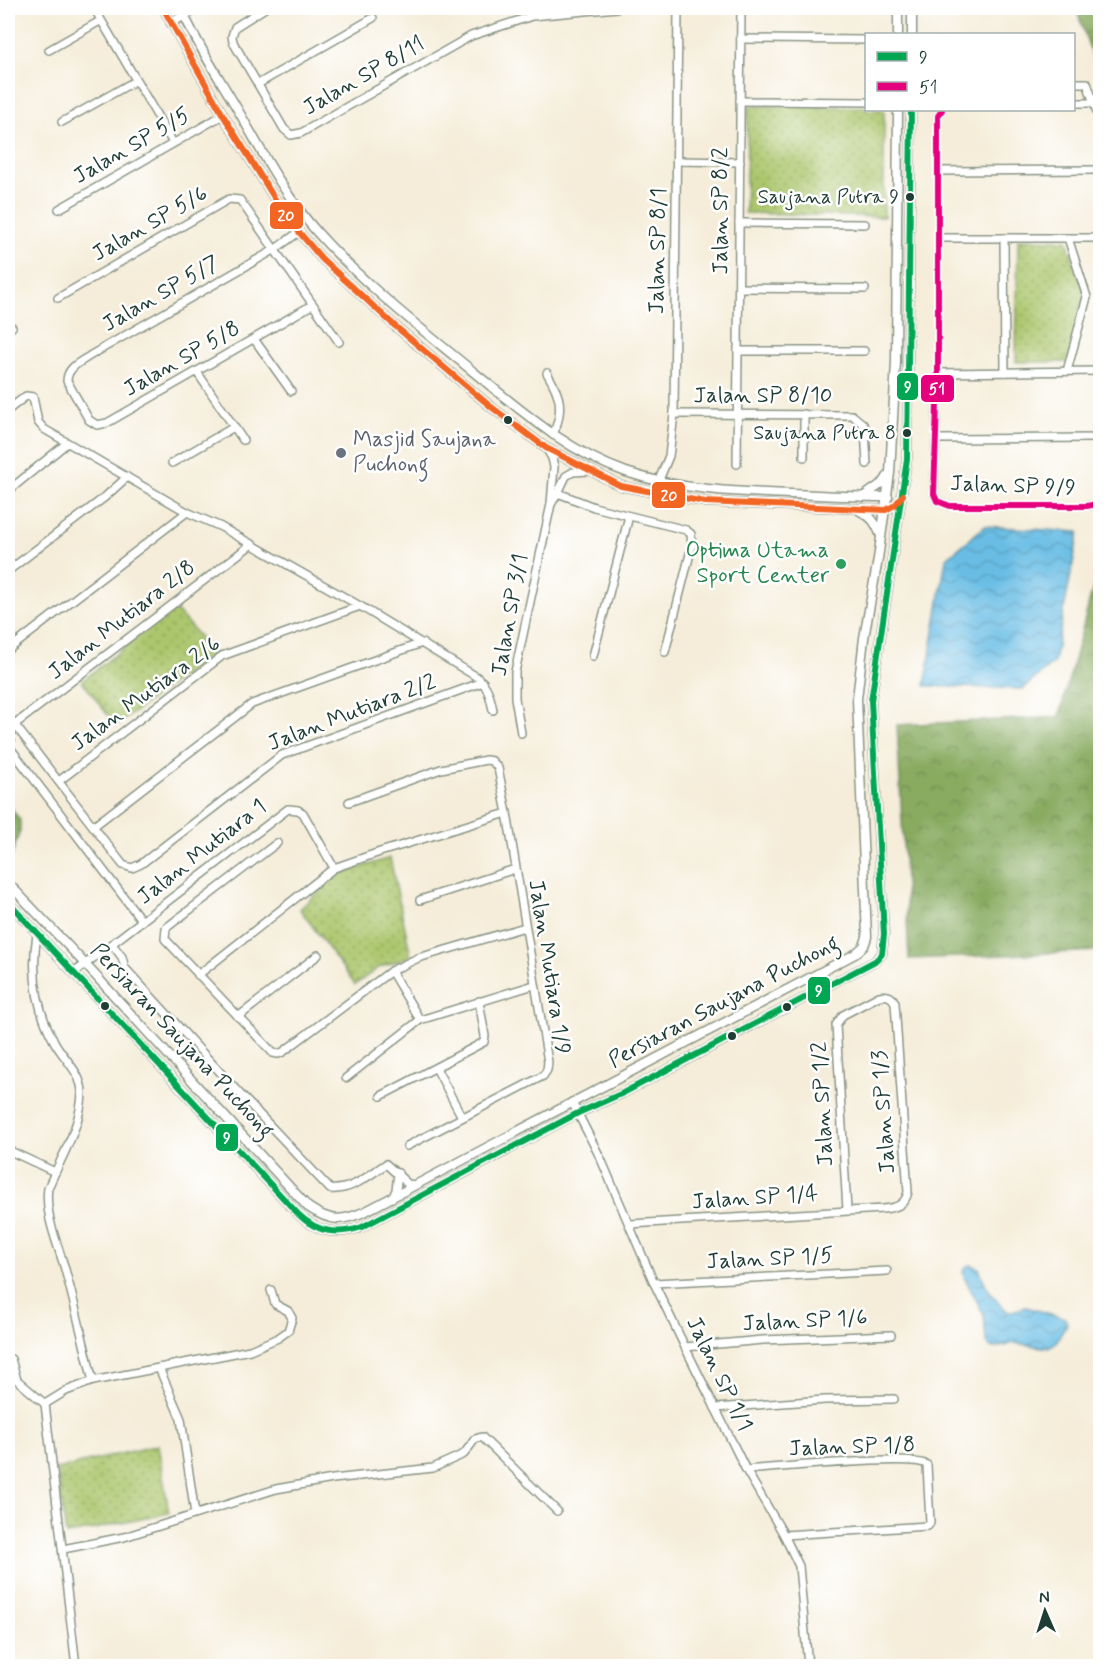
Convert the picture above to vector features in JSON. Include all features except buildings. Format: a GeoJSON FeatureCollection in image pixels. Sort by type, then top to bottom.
{"type":"FeatureCollection","features":[{"type":"Feature","properties":{"kind":"street"},"geometry":{"type":"LineString","coordinates":[[94,8],[173,143]]}},
{"type":"Feature","properties":{"kind":"street"},"geometry":{"type":"LineString","coordinates":[[163,8],[223,115],[278,204],[322,259],[395,326],[490,406],[546,448],[621,486],[705,502],[886,510],[895,505],[903,495]]}},
{"type":"Feature","properties":{"kind":"street"},"geometry":{"type":"LineString","coordinates":[[171,23],[182,11],[197,8]]}},
{"type":"Feature","properties":{"kind":"street"},"geometry":{"type":"LineString","coordinates":[[266,8],[239,23],[232,36],[233,42],[258,84],[373,18]]}},
{"type":"Feature","properties":{"kind":"street","name":"Jalan SP 8/11"},"geometry":{"type":"LineString","coordinates":[[258,84],[284,129],[291,135],[296,135],[471,36],[532,16],[617,8]]}},
{"type":"Feature","properties":{"kind":"street","name":"Jalan SP 8/1"},"geometry":{"type":"LineString","coordinates":[[654,492],[669,456],[674,414],[678,8]]}},
{"type":"Feature","properties":{"kind":"street","name":"Jalan SP 8/2"},"geometry":{"type":"LineString","coordinates":[[737,464],[741,8]]}},
{"type":"Feature","properties":{"kind":"street"},"geometry":{"type":"LineString","coordinates":[[898,8],[898,33]]}},
{"type":"Feature","properties":{"kind":"street"},"geometry":{"type":"LineString","coordinates":[[912,8],[912,33]]}},
{"type":"Feature","properties":{"kind":"street"},"geometry":{"type":"LineString","coordinates":[[182,11],[290,197],[317,232],[404,315],[553,435],[597,460],[659,481],[706,489],[745,492],[888,497],[895,505],[899,523]]}},
{"type":"Feature","properties":{"kind":"street"},"geometry":{"type":"LineString","coordinates":[[50,50],[100,21]]}},
{"type":"Feature","properties":{"kind":"street"},"geometry":{"type":"LineString","coordinates":[[741,39],[865,39]]}},
{"type":"Feature","properties":{"kind":"street"},"geometry":{"type":"LineString","coordinates":[[62,122],[135,81]]}},
{"type":"Feature","properties":{"kind":"street"},"geometry":{"type":"LineString","coordinates":[[1075,83],[1087,83],[1101,121]]}},
{"type":"Feature","properties":{"kind":"street"},"geometry":{"type":"LineString","coordinates":[[740,101],[865,102]]}},
{"type":"Feature","properties":{"kind":"street"},"geometry":{"type":"LineString","coordinates":[[1075,104],[1095,103]]}},
{"type":"Feature","properties":{"kind":"street","name":"Persiaran Saujana Puchong"},"geometry":{"type":"LineString","coordinates":[[8,883],[86,964],[308,1207],[320,1215],[334,1219],[351,1218],[393,1197],[855,954],[864,945],[867,937],[857,720],[860,663],[886,510],[890,473],[896,362],[898,111]]}},
{"type":"Feature","properties":{"kind":"street","name":"Persiaran Saujana Puchong"},"geometry":{"type":"LineString","coordinates":[[8,902],[308,1224],[319,1229],[348,1232],[362,1227],[578,1113],[623,1094],[874,961],[882,954],[884,934],[871,701],[907,459],[911,111]]}},
{"type":"Feature","properties":{"kind":"street"},"geometry":{"type":"LineString","coordinates":[[942,111],[938,124],[937,439],[1101,438]]}},
{"type":"Feature","properties":{"kind":"street","name":"Jalan SP 5/5"},"geometry":{"type":"LineString","coordinates":[[59,209],[223,115]]}},
{"type":"Feature","properties":{"kind":"street"},"geometry":{"type":"LineString","coordinates":[[676,161],[740,162]]}},
{"type":"Feature","properties":{"kind":"street"},"geometry":{"type":"LineString","coordinates":[[939,171],[1101,170]]}},
{"type":"Feature","properties":{"kind":"street","name":"Jalan SP 5/6"},"geometry":{"type":"LineString","coordinates":[[58,297],[229,199],[240,200],[274,249]]}},
{"type":"Feature","properties":{"kind":"street"},"geometry":{"type":"LineString","coordinates":[[739,223],[865,224]]}},
{"type":"Feature","properties":{"kind":"street","name":"Jalan SP 5/7"},"geometry":{"type":"LineString","coordinates":[[77,399],[67,381],[70,369],[299,232]]}},
{"type":"Feature","properties":{"kind":"street"},"geometry":{"type":"LineString","coordinates":[[938,238],[1101,238]]}},
{"type":"Feature","properties":{"kind":"street"},"geometry":{"type":"LineString","coordinates":[[1004,238],[1005,372]]}},
{"type":"Feature","properties":{"kind":"street"},"geometry":{"type":"LineString","coordinates":[[1067,371],[1087,297],[1068,238]]}},
{"type":"Feature","properties":{"kind":"street"},"geometry":{"type":"LineString","coordinates":[[274,249],[339,342]]}},
{"type":"Feature","properties":{"kind":"street"},"geometry":{"type":"LineString","coordinates":[[739,288],[865,289]]}},
{"type":"Feature","properties":{"kind":"street","name":"Jalan SP 5/8"},"geometry":{"type":"LineString","coordinates":[[77,399],[89,420],[97,425],[107,423],[312,305]]}},
{"type":"Feature","properties":{"kind":"street"},"geometry":{"type":"LineString","coordinates":[[254,339],[291,391]]}},
{"type":"Feature","properties":{"kind":"street"},"geometry":{"type":"LineString","coordinates":[[738,351],[864,351]]}},
{"type":"Feature","properties":{"kind":"street"},"geometry":{"type":"LineString","coordinates":[[938,373],[1101,371]]}},
{"type":"Feature","properties":{"kind":"street"},"geometry":{"type":"LineString","coordinates":[[197,372],[243,440]]}},
{"type":"Feature","properties":{"kind":"street"},"geometry":{"type":"LineString","coordinates":[[547,373],[555,386],[560,406],[560,416],[553,435]]}},
{"type":"Feature","properties":{"kind":"street"},"geometry":{"type":"LineString","coordinates":[[8,410],[26,396],[33,397],[40,426],[188,512],[252,544],[422,643],[483,682],[489,692],[493,710]]}},
{"type":"Feature","properties":{"kind":"street","name":"Jalan SP 8/10"},"geometry":{"type":"LineString","coordinates":[[674,414],[852,415],[863,424],[865,429],[867,464]]}},
{"type":"Feature","properties":{"kind":"street"},"geometry":{"type":"LineString","coordinates":[[804,414],[804,457]]}},
{"type":"Feature","properties":{"kind":"street"},"geometry":{"type":"LineString","coordinates":[[172,463],[234,427]]}},
{"type":"Feature","properties":{"kind":"street","name":"Jalan SP 9/9"},"geometry":{"type":"LineString","coordinates":[[937,439],[934,494],[938,501],[950,506],[1087,506],[1098,502]]}},
{"type":"Feature","properties":{"kind":"street"},"geometry":{"type":"LineString","coordinates":[[8,490],[67,442]]}},
{"type":"Feature","properties":{"kind":"street","name":"Jalan SP 3/1"},"geometry":{"type":"LineString","coordinates":[[521,733],[515,698],[515,672],[551,504],[554,467],[546,448]]}},
{"type":"Feature","properties":{"kind":"street","name":"Jalan SP 3/1"},"geometry":{"type":"LineString","coordinates":[[551,504],[566,476],[573,472],[589,471]]}},
{"type":"Feature","properties":{"kind":"street"},"geometry":{"type":"LineString","coordinates":[[863,497],[884,482],[890,473]]}},
{"type":"Feature","properties":{"kind":"street"},"geometry":{"type":"LineString","coordinates":[[8,571],[105,497],[127,477]]}},
{"type":"Feature","properties":{"kind":"street"},"geometry":{"type":"LineString","coordinates":[[558,492],[594,507],[686,530],[691,534],[692,546],[664,652]]}},
{"type":"Feature","properties":{"kind":"street"},"geometry":{"type":"LineString","coordinates":[[858,510],[868,514],[877,525],[881,538]]}},
{"type":"Feature","properties":{"kind":"street"},"geometry":{"type":"LineString","coordinates":[[8,650],[188,512]]}},
{"type":"Feature","properties":{"kind":"street"},"geometry":{"type":"LineString","coordinates":[[593,656],[629,516]]}},
{"type":"Feature","properties":{"kind":"street","name":"Jalan Mutiara 2/8"},"geometry":{"type":"LineString","coordinates":[[12,732],[176,600],[252,544]]}},
{"type":"Feature","properties":{"kind":"street","name":"Jalan Mutiara 2/6"},"geometry":{"type":"LineString","coordinates":[[58,780],[222,656],[360,606]]}},
{"type":"Feature","properties":{"kind":"street"},"geometry":{"type":"LineString","coordinates":[[12,732],[58,780],[94,826],[252,704],[422,643]]}},
{"type":"Feature","properties":{"kind":"street","name":"Jalan Mutiara 2/2"},"geometry":{"type":"LineString","coordinates":[[94,826],[123,865],[132,868],[141,864],[282,755],[483,682]]}},
{"type":"Feature","properties":{"kind":"street"},"geometry":{"type":"LineString","coordinates":[[871,701],[857,720],[872,730]]}},
{"type":"Feature","properties":{"kind":"street"},"geometry":{"type":"LineString","coordinates":[[12,732],[142,921]]}},
{"type":"Feature","properties":{"kind":"street","name":"Jalan Mutiara 1/9"},"geometry":{"type":"LineString","coordinates":[[349,802],[441,769],[481,760],[492,761],[498,768],[507,813],[548,1062],[547,1070],[543,1076],[407,1146]]}},
{"type":"Feature","properties":{"kind":"street","name":"Jalan Mutiara 1"},"geometry":{"type":"LineString","coordinates":[[75,972],[288,809],[303,813],[334,868]]}},
{"type":"Feature","properties":{"kind":"street"},"geometry":{"type":"LineString","coordinates":[[198,975],[334,868],[507,813]]}},
{"type":"Feature","properties":{"kind":"street"},"geometry":{"type":"LineString","coordinates":[[277,843],[166,928],[164,933],[165,939],[273,1053],[278,1054],[391,971],[418,958],[525,927]]}},
{"type":"Feature","properties":{"kind":"street"},"geometry":{"type":"LineString","coordinates":[[420,900],[515,869]]}},
{"type":"Feature","properties":{"kind":"street"},"geometry":{"type":"LineString","coordinates":[[37,934],[33,975],[37,997],[54,1041],[72,1067],[82,1091],[73,1132],[48,1188],[48,1210],[93,1381]]}},
{"type":"Feature","properties":{"kind":"street"},"geometry":{"type":"LineString","coordinates":[[112,944],[122,957],[125,968],[330,1190],[350,1187],[386,1164],[408,1184],[415,1185]]}},
{"type":"Feature","properties":{"kind":"street"},"geometry":{"type":"LineString","coordinates":[[238,1017],[318,955]]}},
{"type":"Feature","properties":{"kind":"street"},"geometry":{"type":"LineString","coordinates":[[391,971],[420,1020]]}},
{"type":"Feature","properties":{"kind":"street"},"geometry":{"type":"LineString","coordinates":[[346,1078],[420,1020],[534,985]]}},
{"type":"Feature","properties":{"kind":"street","name":"Jalan SP 1/2"},"geometry":{"type":"LineString","coordinates":[[847,1210],[836,1025],[843,1015],[879,996],[890,997]]}},
{"type":"Feature","properties":{"kind":"street","name":"Jalan SP 1/3"},"geometry":{"type":"LineString","coordinates":[[883,1209],[900,1204],[907,1199],[908,1192],[895,1003],[890,997]]}},
{"type":"Feature","properties":{"kind":"street"},"geometry":{"type":"LineString","coordinates":[[381,1096],[484,1042],[479,1001]]}},
{"type":"Feature","properties":{"kind":"street"},"geometry":{"type":"LineString","coordinates":[[436,1068],[462,1117]]}},
{"type":"Feature","properties":{"kind":"street","name":"Jalan SP 1/1"},"geometry":{"type":"LineString","coordinates":[[572,1102],[630,1224],[654,1283],[746,1470],[784,1535],[801,1575],[808,1666]]}},
{"type":"Feature","properties":{"kind":"street"},"geometry":{"type":"LineString","coordinates":[[9,1153],[55,1172]]}},
{"type":"Feature","properties":{"kind":"street"},"geometry":{"type":"LineString","coordinates":[[393,1197],[398,1173]]}},
{"type":"Feature","properties":{"kind":"street","name":"Jalan SP 1/4"},"geometry":{"type":"LineString","coordinates":[[630,1224],[883,1209]]}},
{"type":"Feature","properties":{"kind":"street","name":"Jalan SP 1/5"},"geometry":{"type":"LineString","coordinates":[[654,1283],[887,1271]]}},
{"type":"Feature","properties":{"kind":"street"},"geometry":{"type":"LineString","coordinates":[[45,1404],[57,1395],[93,1381],[250,1350],[278,1338],[288,1331],[292,1318],[288,1311],[274,1304],[271,1290]]}},
{"type":"Feature","properties":{"kind":"street","name":"Jalan SP 1/6"},"geometry":{"type":"LineString","coordinates":[[685,1347],[763,1340],[891,1335]]}},
{"type":"Feature","properties":{"kind":"street"},"geometry":{"type":"LineString","coordinates":[[11,1359],[17,1380],[45,1404],[76,1666]]}},
{"type":"Feature","properties":{"kind":"street"},"geometry":{"type":"LineString","coordinates":[[159,1368],[181,1419],[195,1514]]}},
{"type":"Feature","properties":{"kind":"street"},"geometry":{"type":"LineString","coordinates":[[715,1408],[825,1400],[894,1399]]}},
{"type":"Feature","properties":{"kind":"street"},"geometry":{"type":"LineString","coordinates":[[63,1549],[124,1537],[276,1489],[309,1482],[433,1468],[464,1454],[475,1439],[482,1437],[557,1510]]}},
{"type":"Feature","properties":{"kind":"street","name":"Jalan SP 1/8"},"geometry":{"type":"LineString","coordinates":[[746,1470],[829,1463],[921,1461],[928,1467],[930,1523],[925,1527],[784,1535]]}},
{"type":"Feature","properties":{"kind":"green space"},"geometry":{"type":"Polygon","coordinates":[[[1076,8],[1100,8],[1100,79],[1076,8]]]}},
{"type":"Feature","properties":{"kind":"green space"},"geometry":{"type":"Polygon","coordinates":[[[748,106],[865,107],[865,111],[884,111],[884,217],[745,213],[748,106]]]}},
{"type":"Feature","properties":{"kind":"green space"},"geometry":{"type":"Polygon","coordinates":[[[1018,239],[1067,240],[1084,294],[1067,362],[1016,362],[1018,239]]]}},
{"type":"Feature","properties":{"kind":"green space"},"geometry":{"type":"Polygon","coordinates":[[[1100,561],[1100,951],[909,959],[897,725],[1059,717],[1100,561]]]}},
{"type":"Feature","properties":{"kind":"green space"},"geometry":{"type":"Polygon","coordinates":[[[174,608],[214,653],[116,726],[82,681],[174,608]]]}},
{"type":"Feature","properties":{"kind":"green space"},"geometry":{"type":"Polygon","coordinates":[[[8,804],[20,820],[20,831],[8,865],[8,804]]]}},
{"type":"Feature","properties":{"kind":"green space"},"geometry":{"type":"Polygon","coordinates":[[[390,858],[411,956],[378,968],[355,985],[300,909],[336,875],[390,858]]]}},
{"type":"Feature","properties":{"kind":"green space"},"geometry":{"type":"Polygon","coordinates":[[[158,1445],[169,1513],[66,1535],[57,1469],[158,1445]]]}},
{"type":"Feature","properties":{"kind":"water"},"geometry":{"type":"Polygon","coordinates":[[[985,526],[1079,532],[1054,662],[1023,689],[925,686],[946,559],[985,526]]]}},
{"type":"Feature","properties":{"kind":"water"},"geometry":{"type":"Polygon","coordinates":[[[971,1265],[979,1268],[990,1292],[1008,1312],[1026,1307],[1065,1318],[1067,1324],[1056,1342],[1049,1348],[1014,1343],[996,1348],[990,1347],[986,1341],[984,1315],[964,1277],[963,1270],[971,1265]]]}},
{"type":"Feature","properties":{"kind":"tunnel"},"geometry":{"type":"LineString","coordinates":[[11,741],[15,738]]}},
{"type":"Feature","properties":{"kind":"transit line","name":"20"},"geometry":{"type":"LineString","coordinates":[[163,8],[223,115],[278,204],[322,259],[395,326],[490,406],[546,448],[621,486],[705,502],[886,510],[895,505],[903,495]]}},
{"type":"Feature","properties":{"kind":"transit line","name":"9"},"geometry":{"type":"LineString","coordinates":[[8,902],[299,1215],[313,1226],[329,1231],[345,1231],[362,1227],[875,961],[882,954],[884,934],[871,701],[907,459],[911,111]]}},
{"type":"Feature","properties":{"kind":"transit line","name":"51"},"geometry":{"type":"LineString","coordinates":[[941,111],[938,116],[938,373],[934,494],[937,501],[950,506],[1087,506],[1096,504],[1100,500]]}},
{"type":"Feature","properties":{"kind":"place","name":"Saujana Putra 9"},"geometry":{"type":"Point","coordinates":[910,197]}},
{"type":"Feature","properties":{"kind":"place","name":"Saujana Putra 8"},"geometry":{"type":"Point","coordinates":[907,433]}},
{"type":"Feature","properties":{"kind":"place","name":"Masjid Saujana Puchong"},"geometry":{"type":"Point","coordinates":[341,453]}},
{"type":"Feature","properties":{"kind":"place","name":"Optima Utama Sport Center"},"geometry":{"type":"Point","coordinates":[841,564]}}]}
